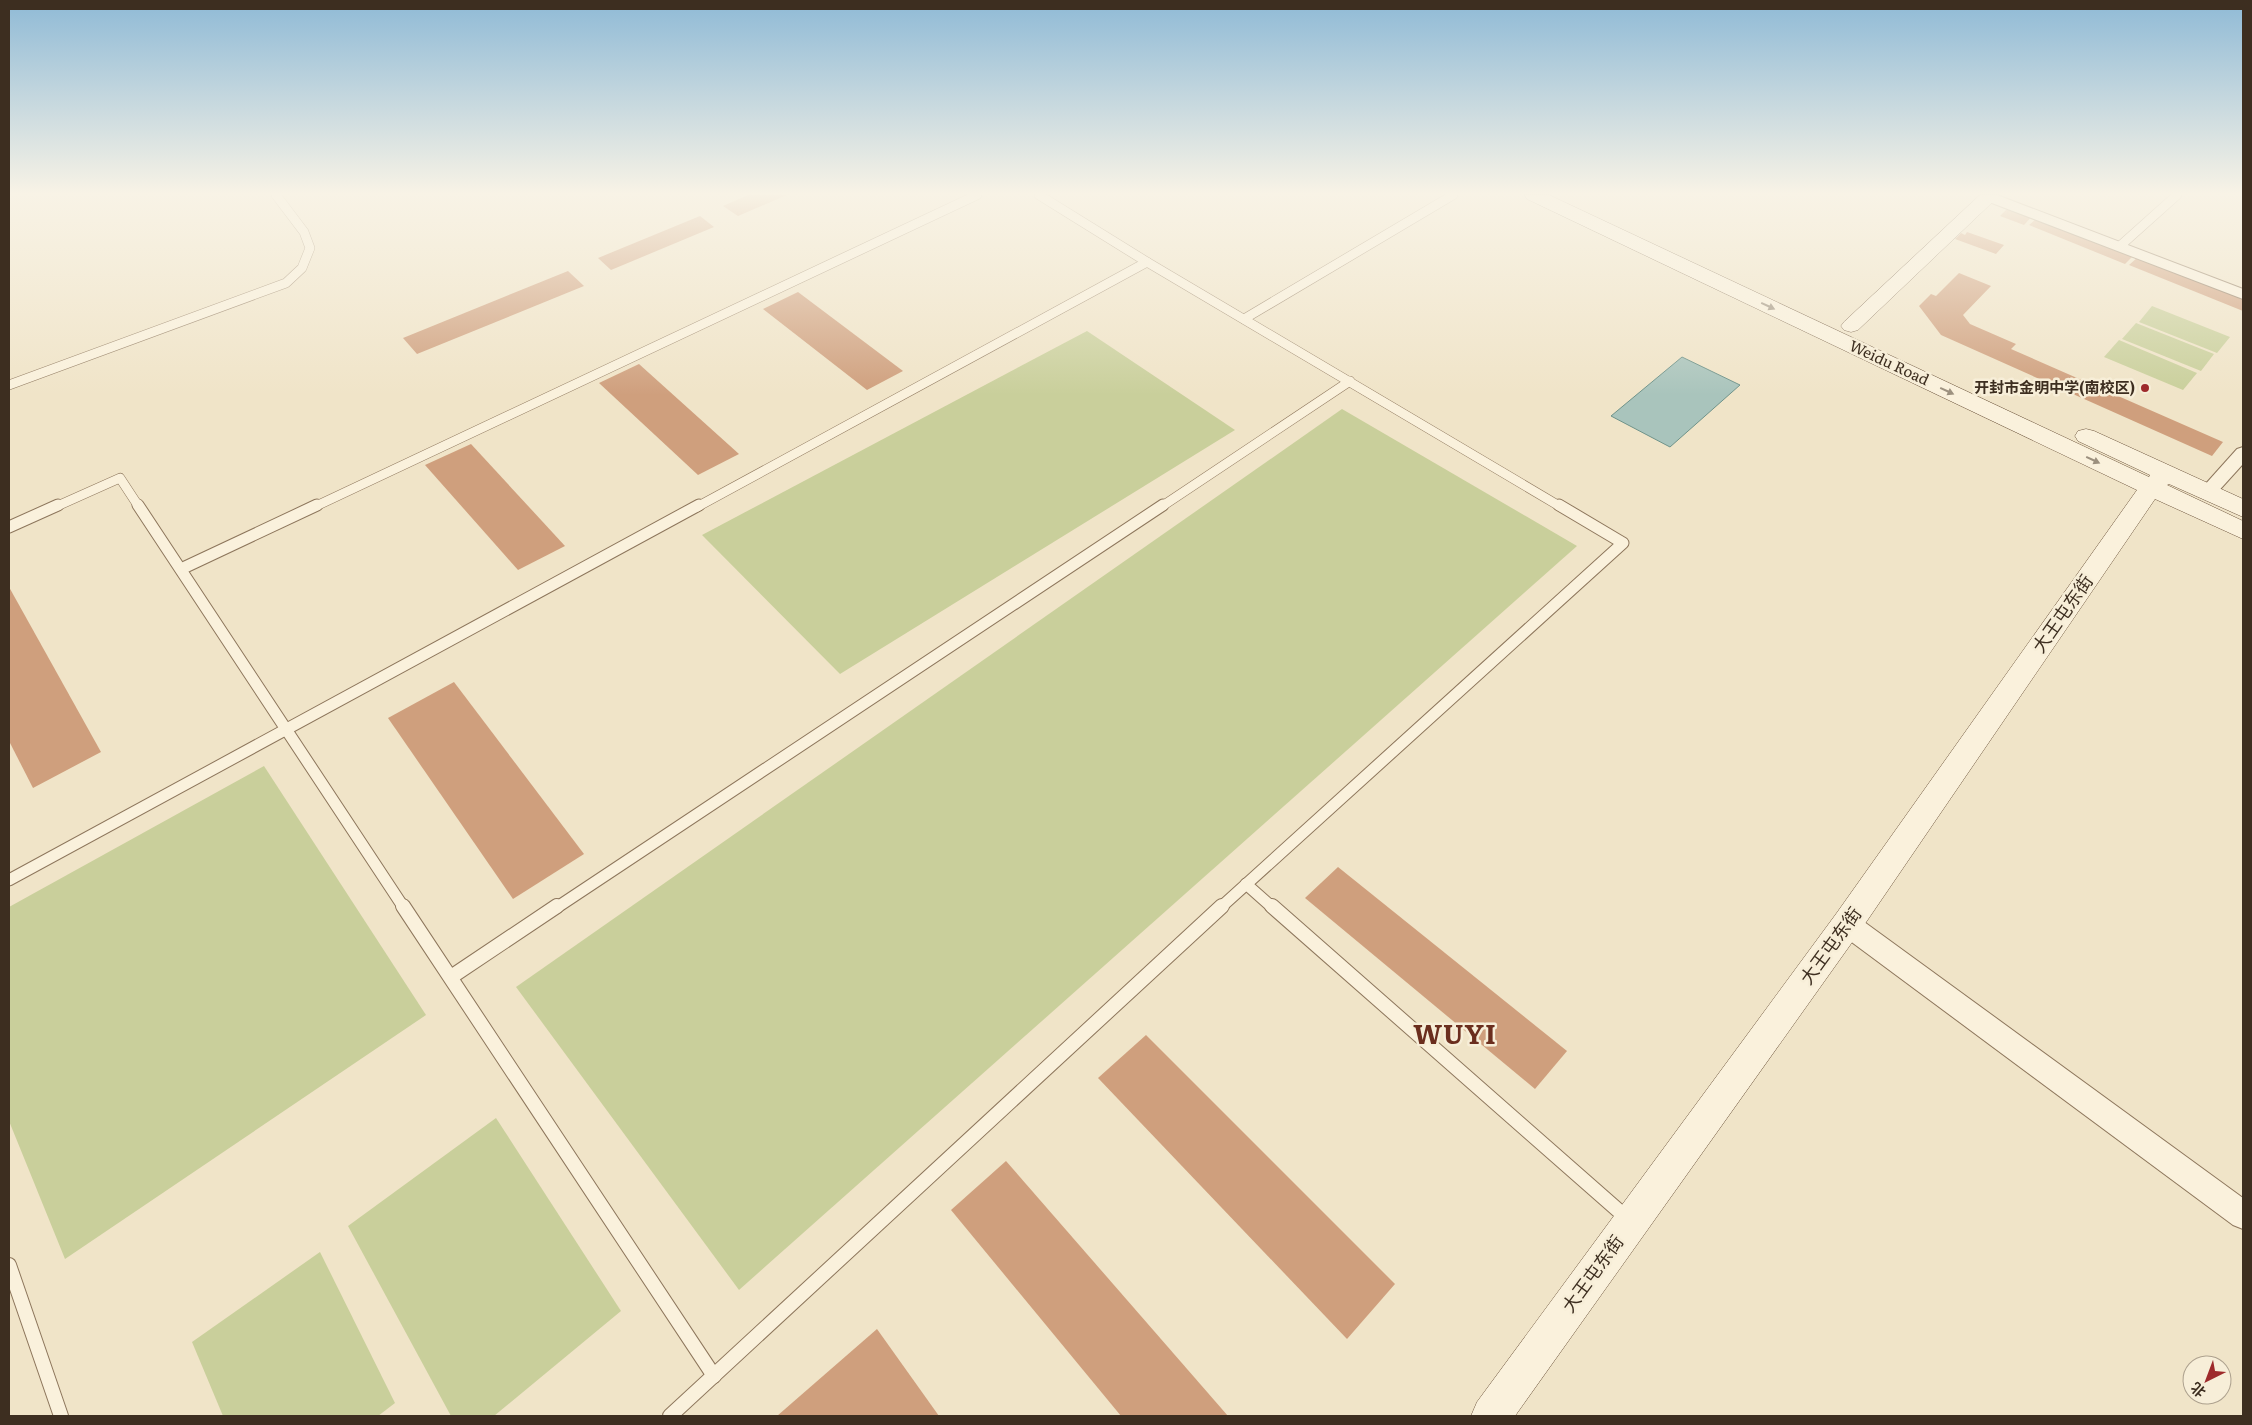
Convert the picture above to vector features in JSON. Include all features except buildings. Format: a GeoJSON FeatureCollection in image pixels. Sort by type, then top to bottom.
{"type":"FeatureCollection","features":[{"type":"Feature","properties":{"kind":"main road","name":"Weidu Road"},"geometry":{"type":"LineString","coordinates":[[1680,262],[2159,480],[2208,492],[2243,509]]}},
{"type":"Feature","properties":{"kind":"main road","name":"Weidu Road"},"geometry":{"type":"LineString","coordinates":[[1714,262],[1851,326],[2159,480],[2243,531]]}},
{"type":"Feature","properties":{"kind":"main road"},"geometry":{"type":"LineString","coordinates":[[1851,326],[1920,262]]}},
{"type":"Feature","properties":{"kind":"main road","name":"大王屯东街"},"geometry":{"type":"LineString","coordinates":[[1491,1416],[1847,924],[2159,480]]}},
{"type":"Feature","properties":{"kind":"street"},"geometry":{"type":"LineString","coordinates":[[2160,262],[2243,294]]}},
{"type":"Feature","properties":{"kind":"street"},"geometry":{"type":"LineString","coordinates":[[2208,492],[2243,453]]}},
{"type":"Feature","properties":{"kind":"street"},"geometry":{"type":"LineString","coordinates":[[1847,924],[2243,1216]]}},
{"type":"Feature","properties":{"kind":"lane"},"geometry":{"type":"LineString","coordinates":[[9,385],[286,283],[302,268],[305,262]]}},
{"type":"Feature","properties":{"kind":"lane"},"geometry":{"type":"LineString","coordinates":[[181,569],[836,262]]}},
{"type":"Feature","properties":{"kind":"lane"},"geometry":{"type":"LineString","coordinates":[[9,880],[1147,262],[1623,542],[1246,884],[670,1416]]}},
{"type":"Feature","properties":{"kind":"lane"},"geometry":{"type":"LineString","coordinates":[[1244,319],[1341,262]]}},
{"type":"Feature","properties":{"kind":"lane"},"geometry":{"type":"LineString","coordinates":[[451,977],[1350,381]]}},
{"type":"Feature","properties":{"kind":"lane"},"geometry":{"type":"LineString","coordinates":[[9,526],[120,478],[714,1376]]}},
{"type":"Feature","properties":{"kind":"lane"},"geometry":{"type":"LineString","coordinates":[[1246,884],[1631,1222]]}},
{"type":"Feature","properties":{"kind":"lane"},"geometry":{"type":"LineString","coordinates":[[9,1264],[61,1416]]}},
{"type":"Feature","properties":{"kind":"green space"},"geometry":{"type":"Polygon","coordinates":[[[2152,306],[2230,337],[2217,353],[2139,322],[2152,306]]]}},
{"type":"Feature","properties":{"kind":"green space"},"geometry":{"type":"Polygon","coordinates":[[[2136,323],[2214,354],[2201,371],[2122,339],[2136,323]]]}},
{"type":"Feature","properties":{"kind":"green space"},"geometry":{"type":"Polygon","coordinates":[[[1087,331],[1235,430],[840,674],[702,535],[1087,331]]]}},
{"type":"Feature","properties":{"kind":"green space"},"geometry":{"type":"Polygon","coordinates":[[[2119,340],[2197,373],[2183,390],[2104,357],[2119,340]]]}},
{"type":"Feature","properties":{"kind":"green space"},"geometry":{"type":"Polygon","coordinates":[[[1342,409],[1577,546],[739,1290],[516,987],[1342,409]]]}},
{"type":"Feature","properties":{"kind":"green space"},"geometry":{"type":"Polygon","coordinates":[[[264,766],[426,1015],[65,1259],[9,1121],[9,907],[264,766]]]}},
{"type":"Feature","properties":{"kind":"green space"},"geometry":{"type":"Polygon","coordinates":[[[496,1118],[621,1311],[494,1416],[451,1416],[348,1226],[496,1118]]]}},
{"type":"Feature","properties":{"kind":"green space"},"geometry":{"type":"Polygon","coordinates":[[[320,1252],[395,1403],[378,1416],[223,1416],[192,1342],[320,1252]]]}},
{"type":"Feature","properties":{"kind":"water"},"geometry":{"type":"Polygon","coordinates":[[[1682,357],[1740,385],[1670,447],[1611,416],[1682,357]]]}},
{"type":"Feature","properties":{"kind":"place","name":"开封市金明中学(南校区)"},"geometry":{"type":"Point","coordinates":[2145,388]}},
{"type":"Feature","properties":{"kind":"district","name":"WUYI"},"geometry":{"type":"Point","coordinates":[1455,1035]}}]}
